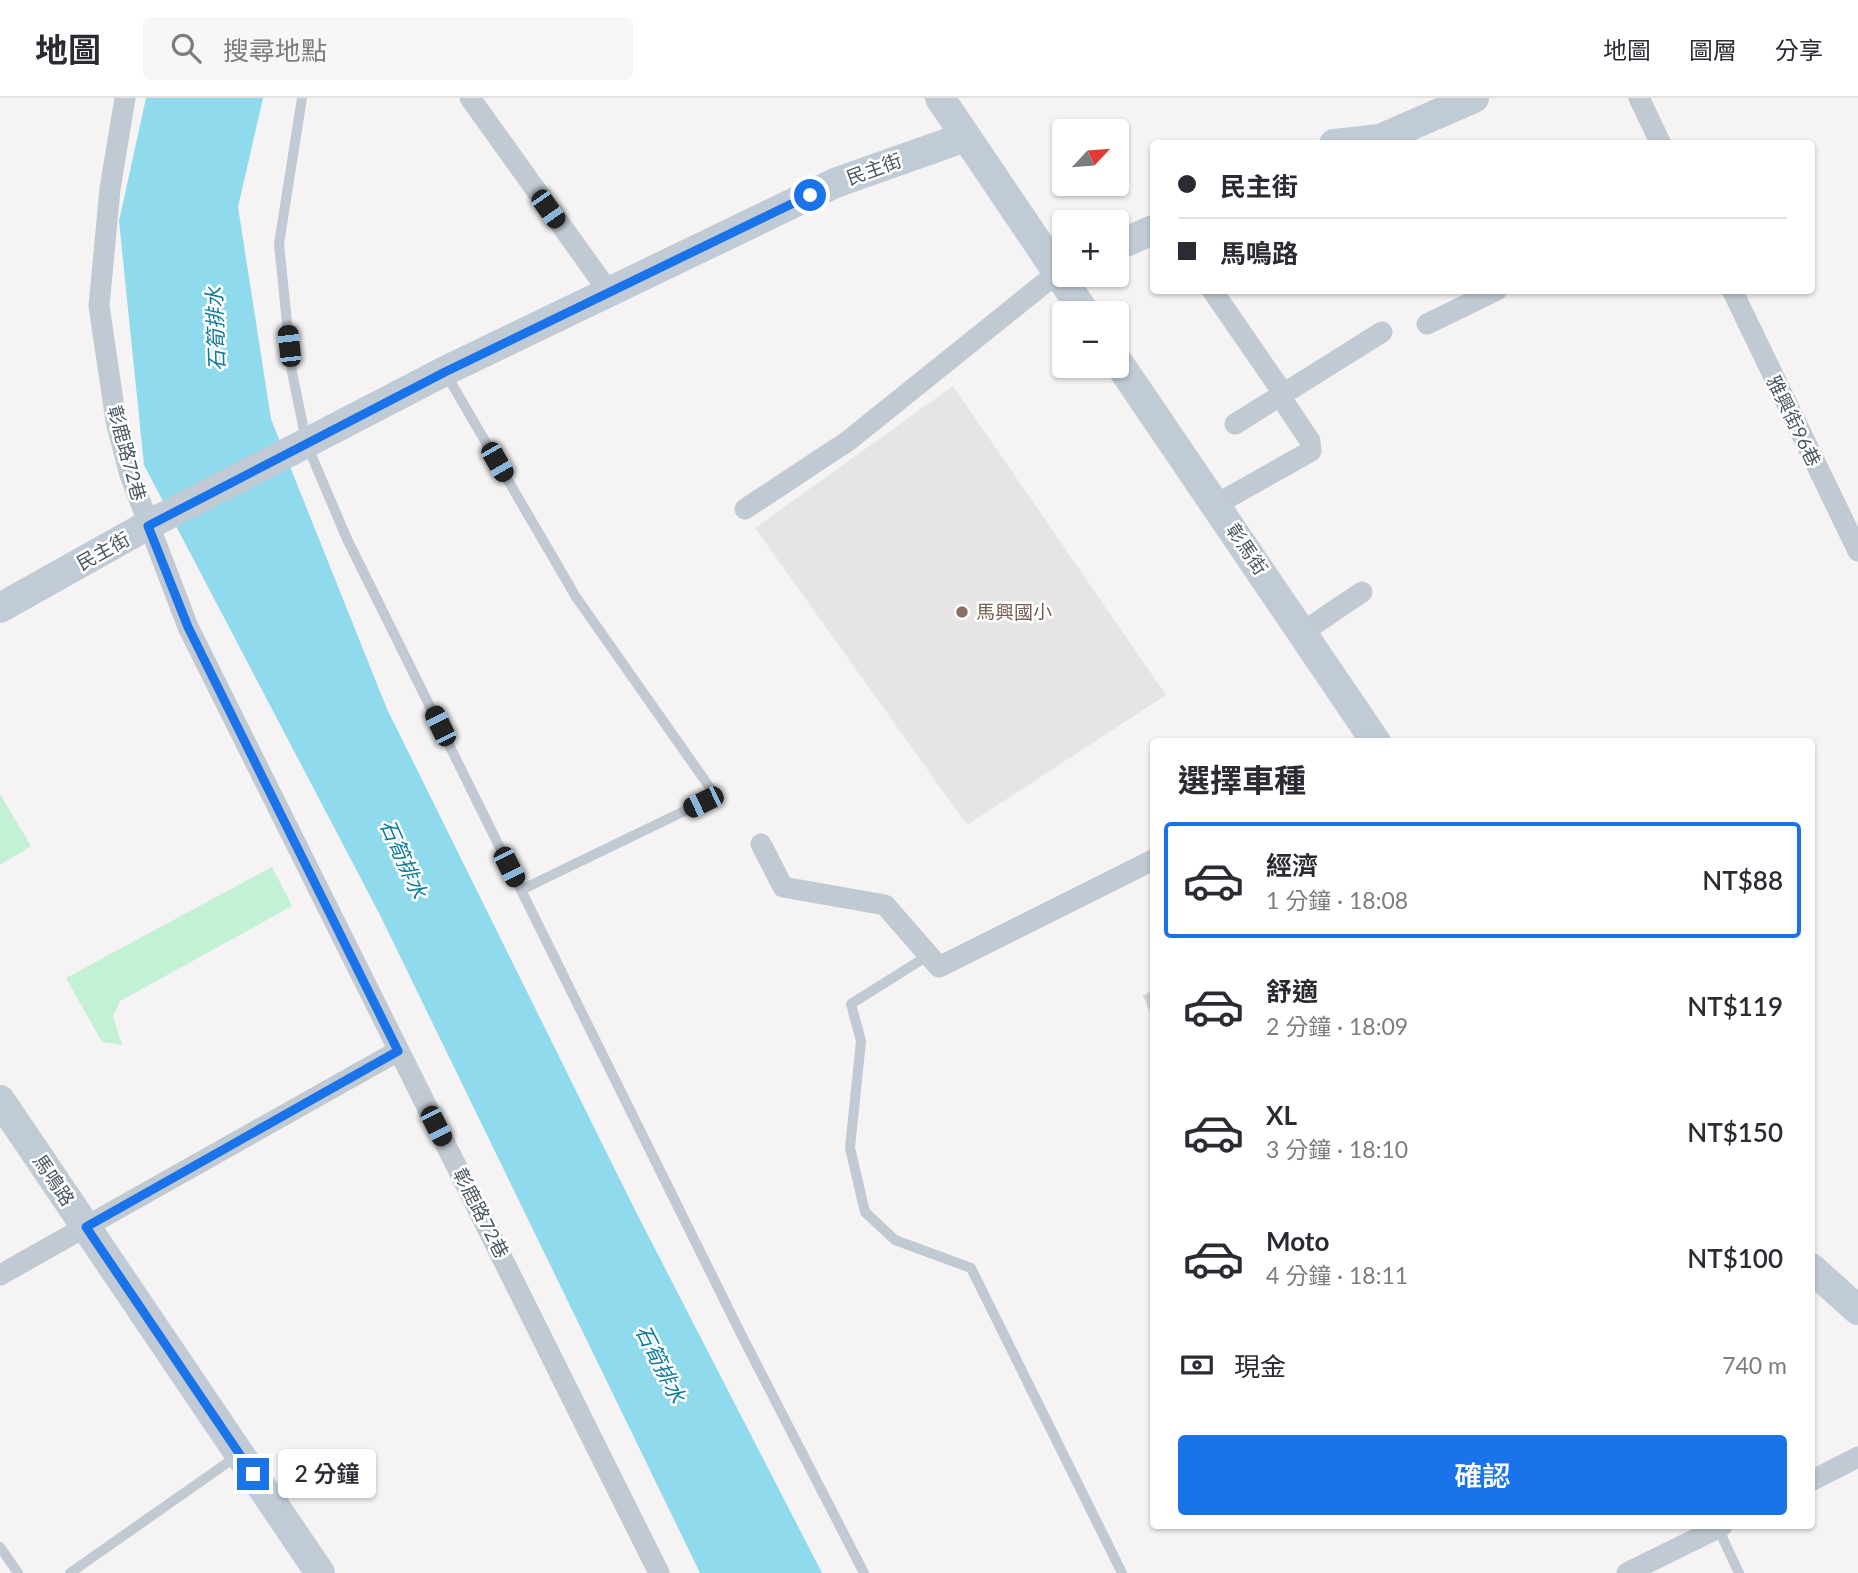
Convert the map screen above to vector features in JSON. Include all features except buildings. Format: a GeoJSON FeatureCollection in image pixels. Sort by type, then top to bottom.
{"type":"FeatureCollection","features":[{"type":"Feature","properties":{"kind":"street","name":"彰鹿路72巷"},"geometry":{"type":"LineString","coordinates":[[125,98],[110,189],[99,306],[116,421],[130,475],[148,526],[188,627],[659,1573]]}},
{"type":"Feature","properties":{"kind":"street"},"geometry":{"type":"LineString","coordinates":[[470,98],[609,292]]}},
{"type":"Feature","properties":{"kind":"street"},"geometry":{"type":"LineString","coordinates":[[940,98],[1052,258]]}},
{"type":"Feature","properties":{"kind":"street"},"geometry":{"type":"LineString","coordinates":[[1371,140],[1380,139],[1474,98]]}},
{"type":"Feature","properties":{"kind":"street"},"geometry":{"type":"LineString","coordinates":[[1639,98],[1659,140]]}},
{"type":"Feature","properties":{"kind":"street","name":"民主街"},"geometry":{"type":"LineString","coordinates":[[0,608],[148,526],[445,372],[835,183],[965,137]]}},
{"type":"Feature","properties":{"kind":"street"},"geometry":{"type":"LineString","coordinates":[[1129,240],[1150,231]]}},
{"type":"Feature","properties":{"kind":"street"},"geometry":{"type":"LineString","coordinates":[[745,509],[848,441],[1052,278]]}},
{"type":"Feature","properties":{"kind":"street"},"geometry":{"type":"LineString","coordinates":[[1215,294],[1282,394],[1310,441],[1311,451],[1217,504]]}},
{"type":"Feature","properties":{"kind":"street"},"geometry":{"type":"LineString","coordinates":[[1427,324],[1489,294]]}},
{"type":"Feature","properties":{"kind":"street","name":"雅興街96巷"},"geometry":{"type":"LineString","coordinates":[[1733,294],[1858,551]]}},
{"type":"Feature","properties":{"kind":"street"},"geometry":{"type":"LineString","coordinates":[[1235,424],[1382,332]]}},
{"type":"Feature","properties":{"kind":"street","name":"彰馬街"},"geometry":{"type":"LineString","coordinates":[[1129,378],[1373,738]]}},
{"type":"Feature","properties":{"kind":"street"},"geometry":{"type":"LineString","coordinates":[[1303,632],[1362,592]]}},
{"type":"Feature","properties":{"kind":"street"},"geometry":{"type":"LineString","coordinates":[[761,845],[783,887],[885,905],[939,967],[1150,862]]}},
{"type":"Feature","properties":{"kind":"street"},"geometry":{"type":"LineString","coordinates":[[0,1275],[398,1051]]}},
{"type":"Feature","properties":{"kind":"street","name":"馬鳴路"},"geometry":{"type":"LineString","coordinates":[[0,1100],[320,1573]]}},
{"type":"Feature","properties":{"kind":"street"},"geometry":{"type":"LineString","coordinates":[[1815,1272],[1858,1310]]}},
{"type":"Feature","properties":{"kind":"street"},"geometry":{"type":"LineString","coordinates":[[1815,1479],[1858,1457]]}},
{"type":"Feature","properties":{"kind":"street"},"geometry":{"type":"LineString","coordinates":[[1627,1573],[1715,1529]]}},
{"type":"Feature","properties":{"kind":"lane"},"geometry":{"type":"LineString","coordinates":[[302,98],[279,244],[292,372],[307,445],[347,539],[748,1348],[864,1573]]}},
{"type":"Feature","properties":{"kind":"lane"},"geometry":{"type":"LineString","coordinates":[[445,372],[576,597],[712,792],[703,802],[521,890]]}},
{"type":"Feature","properties":{"kind":"lane"},"geometry":{"type":"LineString","coordinates":[[929,955],[851,1004],[861,1041],[850,1148],[865,1212],[895,1240],[971,1268],[1122,1573]]}},
{"type":"Feature","properties":{"kind":"lane"},"geometry":{"type":"LineString","coordinates":[[71,1573],[240,1455]]}},
{"type":"Feature","properties":{"kind":"lane"},"geometry":{"type":"LineString","coordinates":[[1720,1529],[1740,1573]]}},
{"type":"Feature","properties":{"kind":"lane"},"geometry":{"type":"LineString","coordinates":[[0,1547],[18,1573]]}},
{"type":"Feature","properties":{"kind":"shaded area","name":"馬興國小"},"geometry":{"type":"Polygon","coordinates":[[[953,386],[1166,695],[967,825],[755,528],[953,386]]]}},
{"type":"Feature","properties":{"kind":"green space"},"geometry":{"type":"Polygon","coordinates":[[[0,794],[31,846],[0,865],[0,794]]]}},
{"type":"Feature","properties":{"kind":"green space"},"geometry":{"type":"Polygon","coordinates":[[[272,867],[292,906],[120,1001],[113,1016],[122,1045],[102,1042],[66,978],[272,867]]]}},
{"type":"Feature","properties":{"kind":"water","name":"石筍排水"},"geometry":{"type":"Polygon","coordinates":[[[146,98],[263,98],[238,207],[271,419],[387,709],[635,1210],[822,1573],[700,1573],[380,915],[144,465],[119,221],[146,98]]]}},
{"type":"Feature","properties":{"kind":"place","name":"馬興國小"},"geometry":{"type":"Point","coordinates":[962,612]}},
{"type":"Feature","properties":{"kind":"route"},"geometry":{"type":"LineString","coordinates":[[253,1474],[86,1227],[398,1051],[188,627],[148,526],[445,372],[810,195]]}}]}
